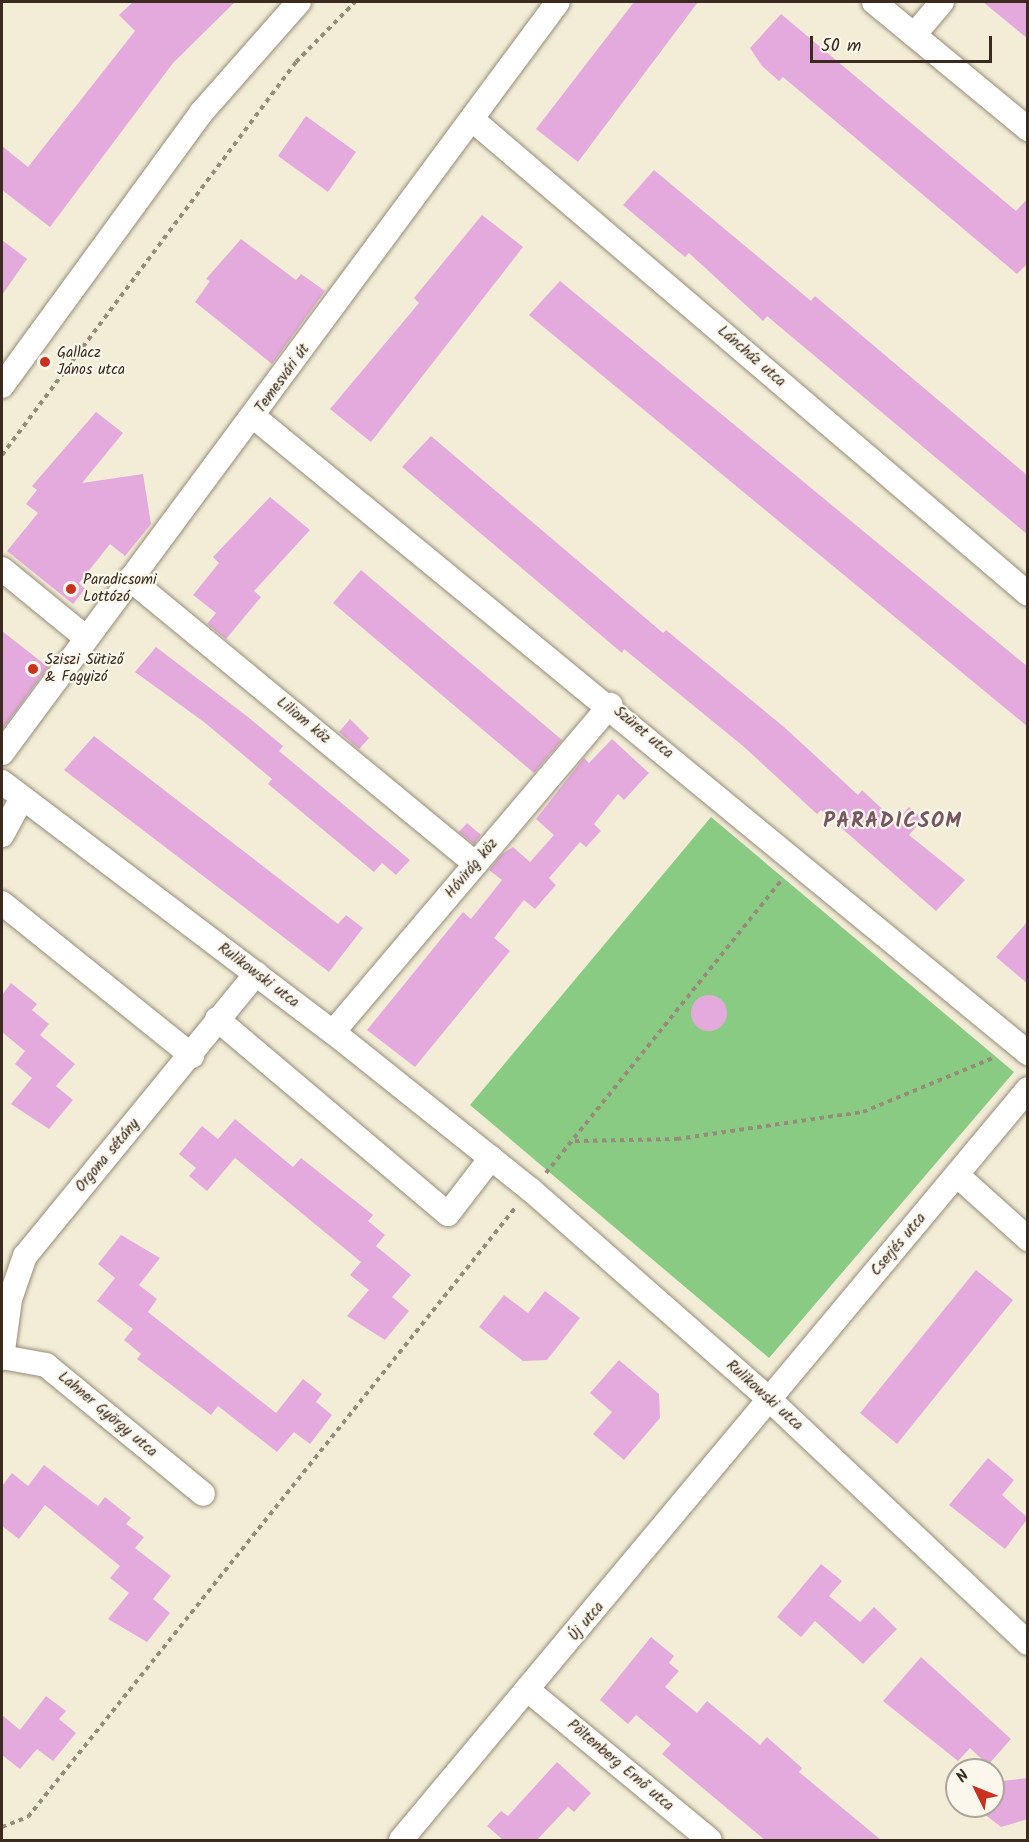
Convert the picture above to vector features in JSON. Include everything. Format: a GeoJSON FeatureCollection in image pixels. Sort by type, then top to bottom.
{"type":"FeatureCollection","features":[{"type":"Feature","properties":{"kind":"street"},"geometry":{"type":"LineString","coordinates":[[2,386],[194,122],[299,2]]}},
{"type":"Feature","properties":{"kind":"street","name":"Temesvári út"},"geometry":{"type":"LineString","coordinates":[[2,753],[85,637],[255,417],[474,121],[558,2]]}},
{"type":"Feature","properties":{"kind":"street"},"geometry":{"type":"LineString","coordinates":[[874,2],[1028,129]]}},
{"type":"Feature","properties":{"kind":"street"},"geometry":{"type":"LineString","coordinates":[[914,35],[942,2]]}},
{"type":"Feature","properties":{"kind":"street","name":"Láncház utca"},"geometry":{"type":"LineString","coordinates":[[474,121],[1028,594]]}},
{"type":"Feature","properties":{"kind":"street","name":"Szüret utca"},"geometry":{"type":"LineString","coordinates":[[255,417],[610,705],[1024,1050]]}},
{"type":"Feature","properties":{"kind":"street"},"geometry":{"type":"LineString","coordinates":[[2,570],[85,637]]}},
{"type":"Feature","properties":{"kind":"street","name":"Liliom köz"},"geometry":{"type":"LineString","coordinates":[[130,579],[476,864]]}},
{"type":"Feature","properties":{"kind":"street","name":"Hóvirág köz"},"geometry":{"type":"LineString","coordinates":[[333,1032],[610,705]]}},
{"type":"Feature","properties":{"kind":"street","name":"Rulikowski utca"},"geometry":{"type":"LineString","coordinates":[[2,782],[333,1032],[531,1190],[770,1400],[1028,1643]]}},
{"type":"Feature","properties":{"kind":"street"},"geometry":{"type":"LineString","coordinates":[[2,836],[22,798]]}},
{"type":"Feature","properties":{"kind":"street"},"geometry":{"type":"LineString","coordinates":[[2,903],[192,1056]]}},
{"type":"Feature","properties":{"kind":"street","name":"Orgona sétány"},"geometry":{"type":"LineString","coordinates":[[2,1358],[10,1299],[25,1256],[192,1056],[217,1019],[256,974]]}},
{"type":"Feature","properties":{"kind":"street"},"geometry":{"type":"LineString","coordinates":[[217,1019],[448,1214],[491,1158]]}},
{"type":"Feature","properties":{"kind":"street","name":"Cserjés utca"},"geometry":{"type":"LineString","coordinates":[[770,1400],[1028,1089]]}},
{"type":"Feature","properties":{"kind":"street"},"geometry":{"type":"LineString","coordinates":[[957,1175],[1028,1239]]}},
{"type":"Feature","properties":{"kind":"street","name":"Lahner György utca"},"geometry":{"type":"LineString","coordinates":[[2,1358],[46,1365],[202,1494]]}},
{"type":"Feature","properties":{"kind":"street","name":"Új utca"},"geometry":{"type":"LineString","coordinates":[[401,1840],[530,1691],[770,1400]]}},
{"type":"Feature","properties":{"kind":"street","name":"Pöltenberg Ernő utca"},"geometry":{"type":"LineString","coordinates":[[530,1691],[710,1840]]}},
{"type":"Feature","properties":{"kind":"path"},"geometry":{"type":"LineString","coordinates":[[2,455],[296,62],[355,2]]}},
{"type":"Feature","properties":{"kind":"path"},"geometry":{"type":"LineString","coordinates":[[2,1827],[28,1817],[531,1190],[574,1141],[797,860]]}},
{"type":"Feature","properties":{"kind":"path"},"geometry":{"type":"LineString","coordinates":[[574,1141],[676,1139],[863,1112],[1024,1050]]}},
{"type":"Feature","properties":{"kind":"green space"},"geometry":{"type":"Polygon","coordinates":[[[711,817],[1014,1072],[769,1358],[470,1105],[711,817]]]}},
{"type":"Feature","properties":{"kind":"building"},"geometry":{"type":"Polygon","coordinates":[[[133,2],[235,2],[173,63],[50,227],[2,190],[2,146],[28,167],[135,31],[119,15],[133,2]]]}},
{"type":"Feature","properties":{"kind":"building"},"geometry":{"type":"Polygon","coordinates":[[[634,2],[698,2],[578,162],[536,129],[634,2]]]}},
{"type":"Feature","properties":{"kind":"building"},"geometry":{"type":"Polygon","coordinates":[[[983,2],[1028,2],[1028,39],[983,2]]]}},
{"type":"Feature","properties":{"kind":"building"},"geometry":{"type":"Polygon","coordinates":[[[781,14],[1016,211],[1028,198],[1028,263],[1017,274],[783,77],[779,81],[762,66],[750,48],[781,14]]]}},
{"type":"Feature","properties":{"kind":"building"},"geometry":{"type":"Polygon","coordinates":[[[306,116],[356,152],[328,192],[278,156],[306,116]]]}},
{"type":"Feature","properties":{"kind":"building"},"geometry":{"type":"Polygon","coordinates":[[[654,170],[811,301],[815,296],[1028,476],[1028,535],[767,316],[763,321],[689,253],[685,257],[623,205],[654,170]]]}},
{"type":"Feature","properties":{"kind":"building"},"geometry":{"type":"Polygon","coordinates":[[[482,215],[523,247],[371,442],[330,409],[419,303],[414,298],[482,215]]]}},
{"type":"Feature","properties":{"kind":"building"},"geometry":{"type":"Polygon","coordinates":[[[241,239],[296,280],[301,274],[325,291],[272,364],[195,302],[210,281],[206,279],[241,239]]]}},
{"type":"Feature","properties":{"kind":"building"},"geometry":{"type":"Polygon","coordinates":[[[2,240],[27,259],[2,295],[2,240]]]}},
{"type":"Feature","properties":{"kind":"building"},"geometry":{"type":"Polygon","coordinates":[[[560,281],[1028,667],[1028,727],[529,315],[560,281]]]}},
{"type":"Feature","properties":{"kind":"building"},"geometry":{"type":"Polygon","coordinates":[[[96,412],[123,433],[82,483],[143,474],[151,524],[125,556],[110,544],[79,583],[85,589],[73,604],[7,551],[38,513],[26,504],[37,490],[32,486],[96,412]]]}},
{"type":"Feature","properties":{"kind":"building"},"geometry":{"type":"Polygon","coordinates":[[[431,436],[663,633],[666,630],[784,727],[858,795],[862,790],[896,822],[909,807],[923,819],[909,835],[965,880],[936,911],[821,810],[817,814],[743,746],[624,649],[622,653],[402,467],[431,436]]]}},
{"type":"Feature","properties":{"kind":"building"},"geometry":{"type":"Polygon","coordinates":[[[270,497],[310,530],[254,591],[261,597],[226,639],[207,624],[216,613],[193,595],[219,563],[213,557],[270,497]]]}},
{"type":"Feature","properties":{"kind":"building"},"geometry":{"type":"Polygon","coordinates":[[[361,570],[562,740],[534,773],[333,603],[361,570]]]}},
{"type":"Feature","properties":{"kind":"building"},"geometry":{"type":"Polygon","coordinates":[[[2,631],[48,667],[2,730],[2,631]]]}},
{"type":"Feature","properties":{"kind":"building"},"geometry":{"type":"Polygon","coordinates":[[[156,647],[283,746],[279,751],[410,860],[396,875],[382,863],[374,872],[268,784],[272,779],[204,722],[135,672],[156,647]]]}},
{"type":"Feature","properties":{"kind":"building"},"geometry":{"type":"Polygon","coordinates":[[[350,719],[369,738],[359,749],[339,732],[350,719]]]}},
{"type":"Feature","properties":{"kind":"building"},"geometry":{"type":"Polygon","coordinates":[[[94,736],[338,924],[346,915],[363,928],[329,972],[64,770],[94,736]]]}},
{"type":"Feature","properties":{"kind":"building"},"geometry":{"type":"Polygon","coordinates":[[[612,739],[649,773],[624,800],[618,794],[594,824],[601,831],[586,847],[580,842],[549,878],[556,885],[535,909],[524,900],[494,938],[510,951],[415,1067],[367,1030],[463,912],[471,919],[502,880],[489,870],[502,854],[513,847],[530,862],[554,835],[536,819],[584,758],[589,763],[612,739]]]}},
{"type":"Feature","properties":{"kind":"building"},"geometry":{"type":"Polygon","coordinates":[[[467,823],[481,835],[474,844],[459,832],[467,823]]]}},
{"type":"Feature","properties":{"kind":"building"},"geometry":{"type":"Polygon","coordinates":[[[1028,921],[1028,984],[996,957],[1028,921]]]}},
{"type":"Feature","properties":{"kind":"building"},"geometry":{"type":"Polygon","coordinates":[[[11,983],[37,1004],[32,1010],[49,1024],[40,1035],[75,1064],[56,1086],[73,1100],[49,1129],[11,1104],[32,1078],[15,1064],[25,1051],[2,1032],[2,995],[11,983]]]}},
{"type":"Feature","properties":{"kind":"building"},"geometry":{"type":"Polygon","coordinates":[[[709,995],[721,1001],[727,1013],[721,1025],[709,1031],[697,1025],[691,1013],[697,1001],[709,995]]]}},
{"type":"Feature","properties":{"kind":"building"},"geometry":{"type":"Polygon","coordinates":[[[235,1119],[293,1167],[301,1158],[373,1215],[368,1221],[385,1235],[376,1246],[411,1275],[392,1297],[409,1311],[385,1340],[347,1316],[369,1290],[350,1275],[361,1262],[235,1158],[207,1191],[189,1176],[196,1168],[179,1154],[202,1126],[218,1139],[235,1119]]]}},
{"type":"Feature","properties":{"kind":"building"},"geometry":{"type":"Polygon","coordinates":[[[121,1235],[160,1258],[139,1285],[157,1299],[148,1312],[276,1413],[303,1379],[322,1394],[316,1402],[332,1415],[310,1444],[294,1432],[277,1452],[218,1406],[211,1415],[137,1359],[141,1354],[124,1340],[133,1329],[97,1301],[115,1278],[98,1264],[121,1235]]]}},
{"type":"Feature","properties":{"kind":"building"},"geometry":{"type":"Polygon","coordinates":[[[976,1270],[1013,1300],[897,1444],[860,1413],[976,1270]]]}},
{"type":"Feature","properties":{"kind":"building"},"geometry":{"type":"Polygon","coordinates":[[[545,1291],[580,1318],[547,1360],[523,1361],[479,1327],[504,1295],[528,1313],[545,1291]]]}},
{"type":"Feature","properties":{"kind":"building"},"geometry":{"type":"Polygon","coordinates":[[[619,1360],[659,1394],[660,1418],[624,1460],[593,1434],[612,1412],[590,1393],[619,1360]]]}},
{"type":"Feature","properties":{"kind":"building"},"geometry":{"type":"Polygon","coordinates":[[[988,1458],[1014,1480],[1002,1495],[1028,1518],[1005,1549],[949,1505],[988,1458]]]}},
{"type":"Feature","properties":{"kind":"building"},"geometry":{"type":"Polygon","coordinates":[[[44,1465],[98,1506],[105,1497],[131,1518],[126,1524],[144,1537],[135,1548],[171,1576],[153,1599],[170,1613],[147,1642],[108,1619],[129,1593],[110,1578],[120,1566],[45,1505],[19,1539],[2,1526],[2,1486],[12,1473],[28,1486],[44,1465]]]}},
{"type":"Feature","properties":{"kind":"building"},"geometry":{"type":"Polygon","coordinates":[[[821,1564],[842,1581],[829,1596],[860,1622],[874,1607],[897,1629],[863,1664],[815,1621],[801,1637],[777,1617],[821,1564]]]}},
{"type":"Feature","properties":{"kind":"building"},"geometry":{"type":"Polygon","coordinates":[[[651,1637],[674,1656],[669,1663],[679,1671],[665,1687],[697,1713],[707,1701],[760,1745],[767,1737],[802,1768],[799,1772],[881,1840],[765,1840],[662,1754],[671,1744],[636,1715],[628,1724],[600,1700],[651,1637]]]}},
{"type":"Feature","properties":{"kind":"building"},"geometry":{"type":"Polygon","coordinates":[[[921,1657],[1011,1739],[994,1758],[981,1758],[970,1748],[961,1758],[954,1758],[883,1701],[921,1657]]]}},
{"type":"Feature","properties":{"kind":"building"},"geometry":{"type":"Polygon","coordinates":[[[46,1696],[66,1711],[59,1719],[76,1733],[53,1761],[37,1749],[20,1769],[2,1755],[2,1715],[20,1730],[46,1696]]]}},
{"type":"Feature","properties":{"kind":"building"},"geometry":{"type":"Polygon","coordinates":[[[557,1762],[591,1793],[574,1812],[568,1807],[537,1840],[503,1840],[487,1826],[501,1811],[508,1816],[557,1762]]]}},
{"type":"Feature","properties":{"kind":"building"},"geometry":{"type":"Polygon","coordinates":[[[1028,1778],[1028,1819],[1001,1827],[989,1818],[1005,1818],[1005,1781],[1028,1778]]]}},
{"type":"Feature","properties":{"kind":"place","name":"Gallacz János utca"},"geometry":{"type":"Point","coordinates":[45,362]}},
{"type":"Feature","properties":{"kind":"place","name":"Paradicsomi Lottózó"},"geometry":{"type":"Point","coordinates":[71,589]}},
{"type":"Feature","properties":{"kind":"place","name":"Sziszi Sütiző & Fagyizó"},"geometry":{"type":"Point","coordinates":[33,669]}},
{"type":"Feature","properties":{"kind":"district","name":"PARADICSOM"},"geometry":{"type":"Point","coordinates":[893,822]}}]}
